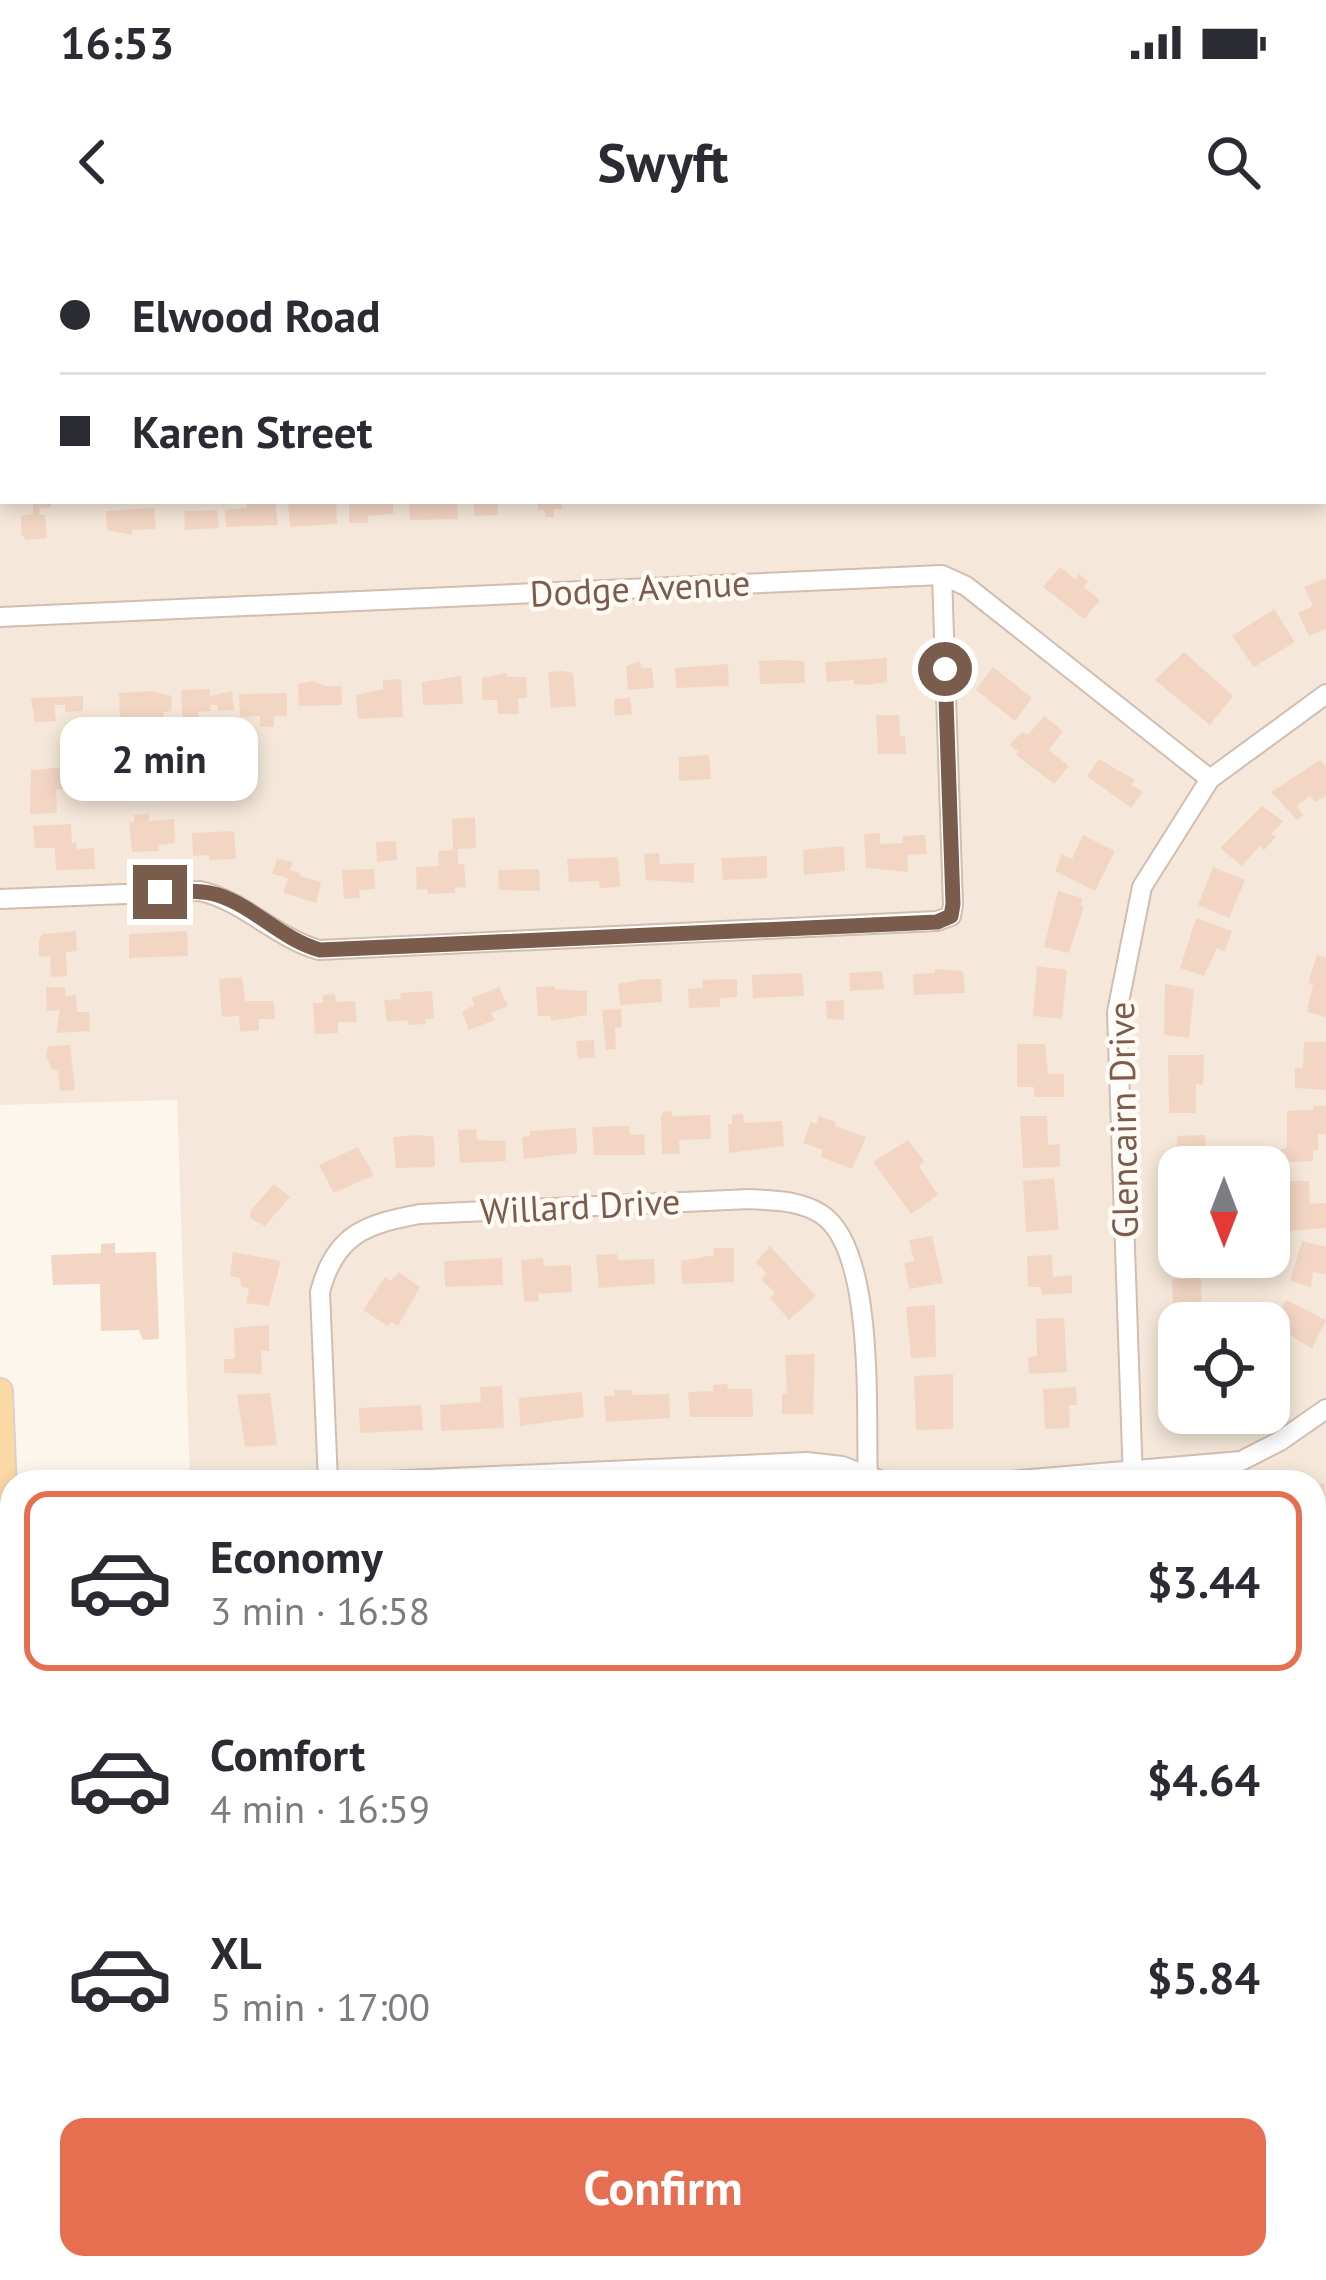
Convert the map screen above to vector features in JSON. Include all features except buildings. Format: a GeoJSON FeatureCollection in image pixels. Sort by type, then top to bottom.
{"type":"FeatureCollection","features":[{"type":"Feature","properties":{"kind":"main road"},"geometry":{"type":"LineString","coordinates":[[0,1391],[6,1470]]}},
{"type":"Feature","properties":{"kind":"street","name":"Dodge Avenue"},"geometry":{"type":"LineString","coordinates":[[0,617],[942,574]]}},
{"type":"Feature","properties":{"kind":"street"},"geometry":{"type":"LineString","coordinates":[[0,899],[200,891],[221,896],[296,944],[320,950],[937,922],[951,916],[942,574],[966,586],[1210,778]]}},
{"type":"Feature","properties":{"kind":"street","name":"Glencairn Drive"},"geometry":{"type":"LineString","coordinates":[[1133,1470],[1117,1012],[1142,887],[1210,778],[1326,694]]}},
{"type":"Feature","properties":{"kind":"street","name":"Willard Drive"},"geometry":{"type":"LineString","coordinates":[[327,1470],[320,1292],[326,1267],[357,1232],[382,1221],[420,1214],[749,1198],[800,1203],[826,1216],[842,1238],[855,1267],[861,1300],[873,1470]]}},
{"type":"Feature","properties":{"kind":"street"},"geometry":{"type":"LineString","coordinates":[[1176,1470],[1241,1461],[1280,1441],[1326,1408]]}},
{"type":"Feature","properties":{"kind":"street"},"geometry":{"type":"LineString","coordinates":[[699,1470],[807,1462],[851,1470]]}},
{"type":"Feature","properties":{"kind":"shaded area"},"geometry":{"type":"Polygon","coordinates":[[[0,504],[1326,504],[1326,1470],[190,1470],[177,1100],[0,1105],[0,504]]]}},
{"type":"Feature","properties":{"kind":"route"},"geometry":{"type":"LineString","coordinates":[[160,892],[200,891],[221,896],[296,944],[320,950],[937,922],[951,916],[953,904],[945,669]]}}]}
